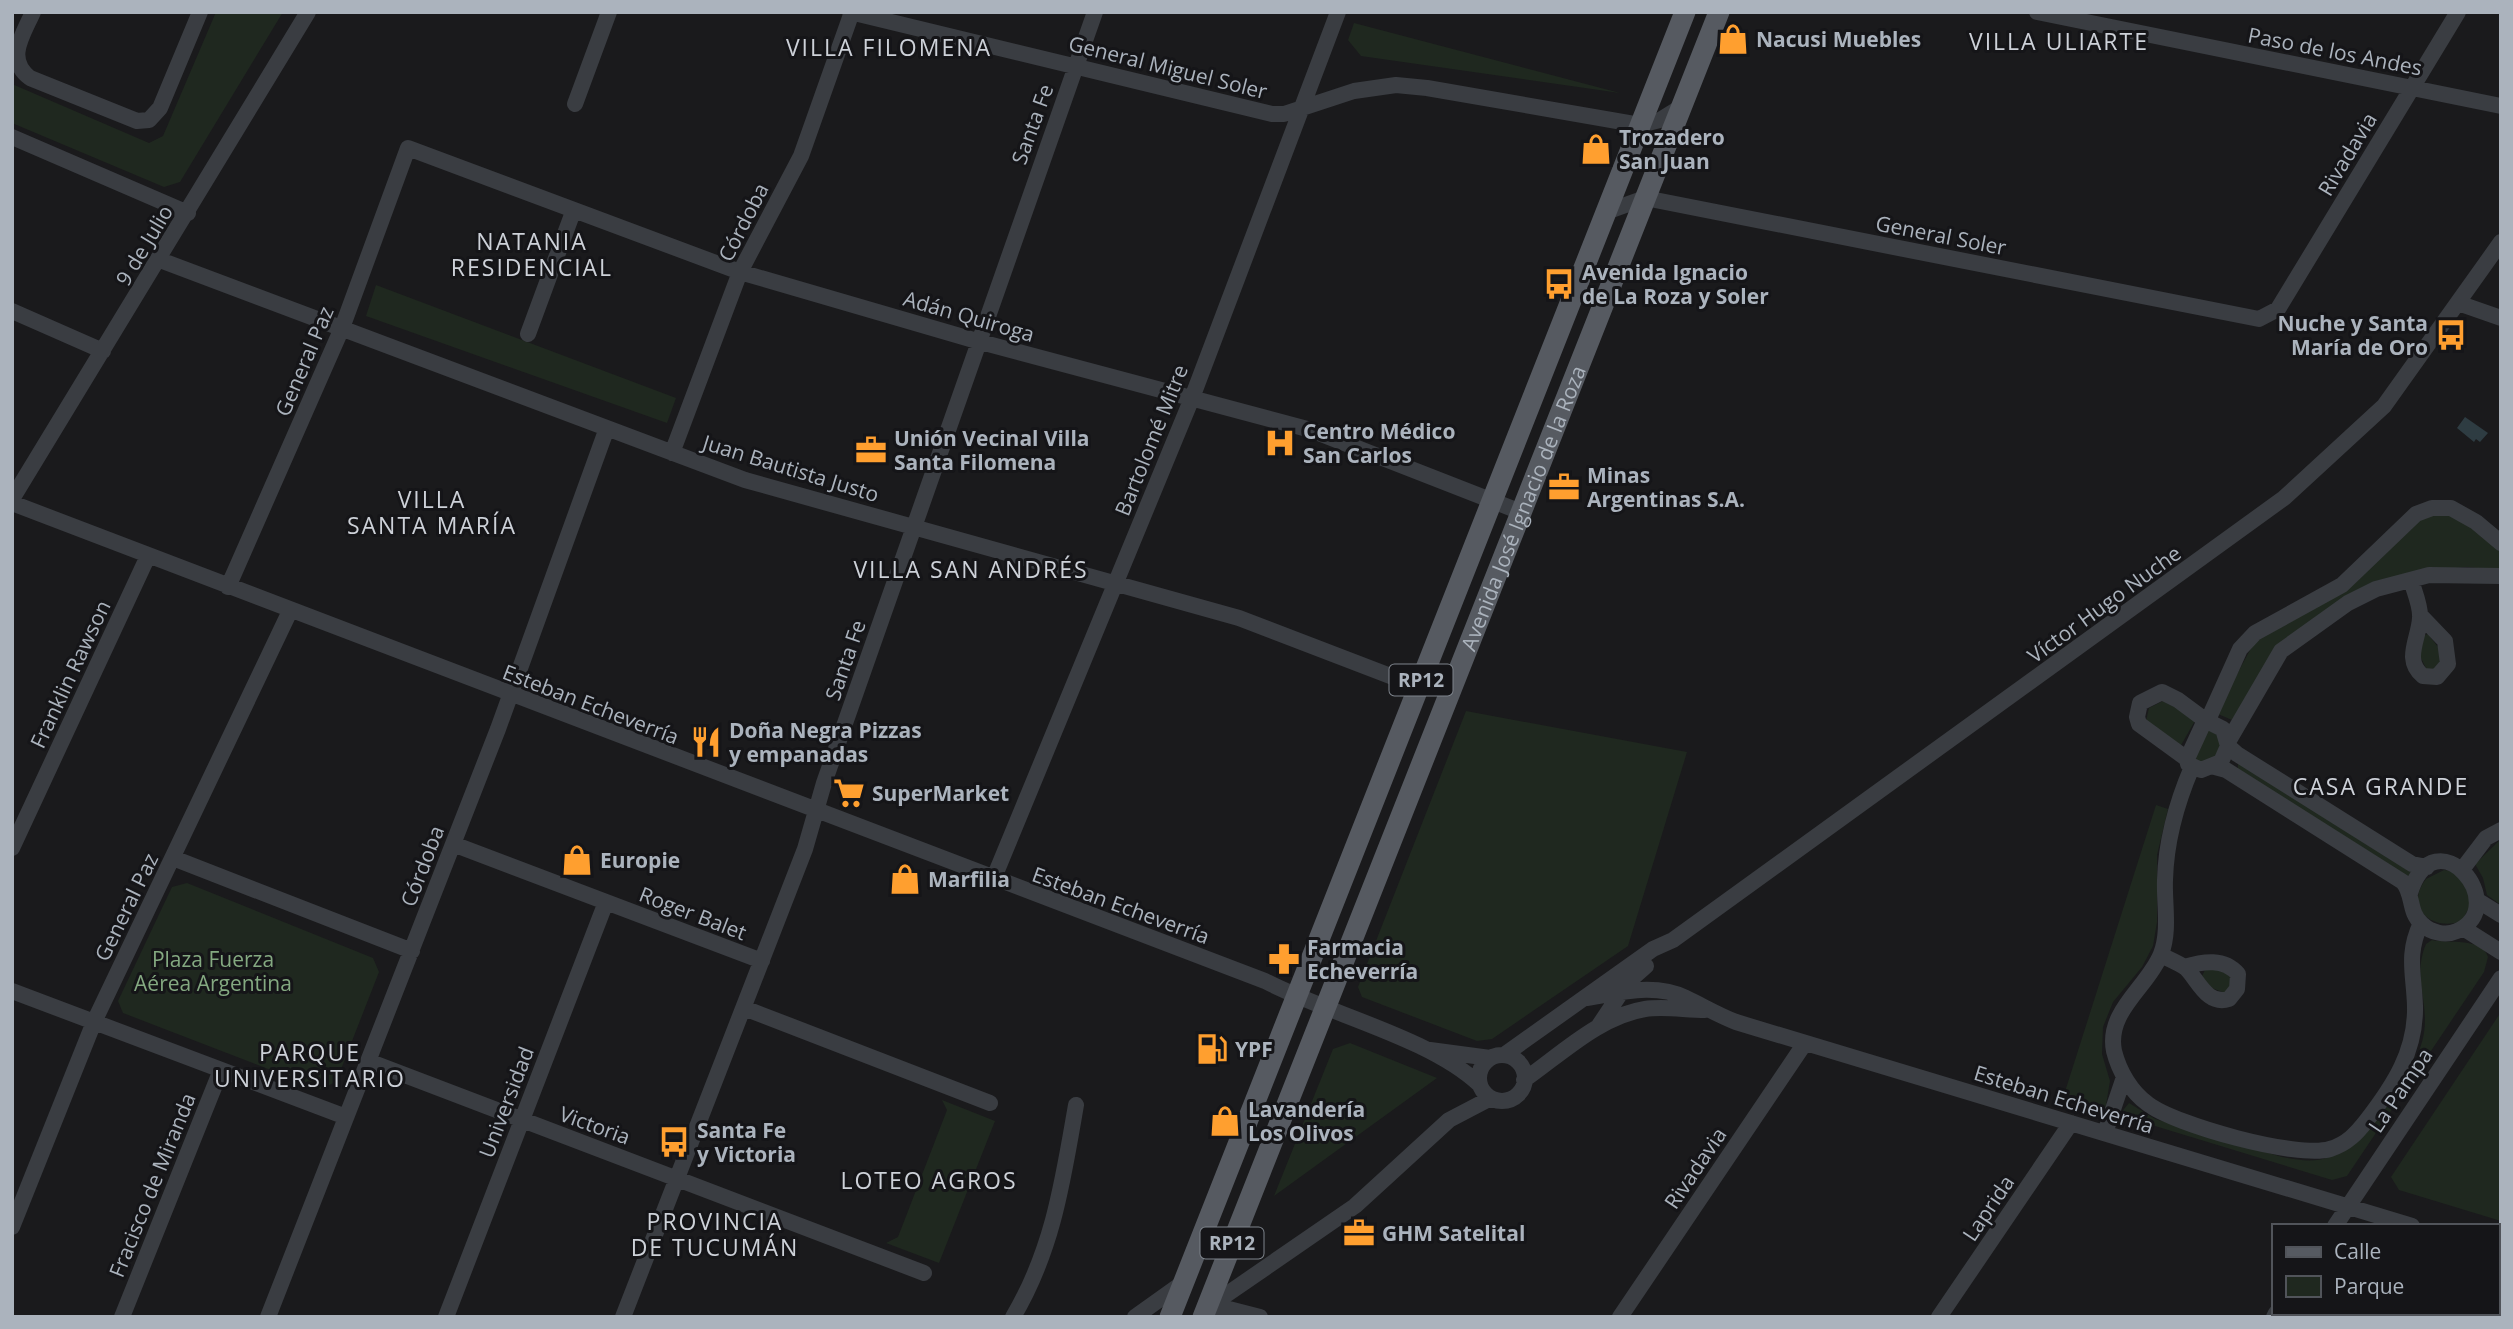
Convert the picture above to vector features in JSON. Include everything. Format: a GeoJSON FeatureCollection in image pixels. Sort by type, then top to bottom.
{"type":"FeatureCollection","features":[{"type":"Feature","properties":{"kind":"main road","name":"Avenida José Ignacio de la Roza"},"geometry":{"type":"LineString","coordinates":[[1171,1317],[1685,12]]}},
{"type":"Feature","properties":{"kind":"main road","name":"Avenida José Ignacio de la Roza"},"geometry":{"type":"LineString","coordinates":[[1205,1312],[1719,12]]}},
{"type":"Feature","properties":{"kind":"street"},"geometry":{"type":"LineString","coordinates":[[33,12],[15,53],[20,69],[30,78],[131,120],[149,120],[160,108],[200,12]]}},
{"type":"Feature","properties":{"kind":"street","name":"9 de Julio"},"geometry":{"type":"LineString","coordinates":[[12,501],[308,12]]}},
{"type":"Feature","properties":{"kind":"street"},"geometry":{"type":"LineString","coordinates":[[575,104],[608,12]]}},
{"type":"Feature","properties":{"kind":"street","name":"General Miguel Soler"},"geometry":{"type":"LineString","coordinates":[[851,12],[1259,112],[1284,114],[1362,89],[1396,85],[1640,125]]}},
{"type":"Feature","properties":{"kind":"street","name":"Córdoba"},"geometry":{"type":"LineString","coordinates":[[672,453],[740,272],[801,156],[851,12]]}},
{"type":"Feature","properties":{"kind":"street","name":"Santa Fe"},"geometry":{"type":"LineString","coordinates":[[624,1317],[762,961],[816,812],[977,341],[1095,12]]}},
{"type":"Feature","properties":{"kind":"street","name":"Bartolomé Mitre"},"geometry":{"type":"LineString","coordinates":[[993,880],[1192,398],[1338,12]]}},
{"type":"Feature","properties":{"kind":"street","name":"Paso de los Andes"},"geometry":{"type":"LineString","coordinates":[[2038,12],[2501,106]]}},
{"type":"Feature","properties":{"kind":"street","name":"Rivadavia"},"geometry":{"type":"LineString","coordinates":[[2270,315],[2278,309],[2458,12]]}},
{"type":"Feature","properties":{"kind":"street"},"geometry":{"type":"LineString","coordinates":[[1640,125],[1660,120],[1681,107]]}},
{"type":"Feature","properties":{"kind":"street"},"geometry":{"type":"LineString","coordinates":[[12,137],[188,213]]}},
{"type":"Feature","properties":{"kind":"street","name":"Adán Quiroga"},"geometry":{"type":"LineString","coordinates":[[408,148],[573,212],[740,272],[977,341],[1311,430],[1521,512]]}},
{"type":"Feature","properties":{"kind":"street","name":"General Paz"},"geometry":{"type":"LineString","coordinates":[[228,587],[342,328],[408,148]]}},
{"type":"Feature","properties":{"kind":"street"},"geometry":{"type":"LineString","coordinates":[[1606,212],[1645,198]]}},
{"type":"Feature","properties":{"kind":"street","name":"General Soler"},"geometry":{"type":"LineString","coordinates":[[1645,198],[2256,320],[2270,315]]}},
{"type":"Feature","properties":{"kind":"street"},"geometry":{"type":"LineString","coordinates":[[528,334],[573,212]]}},
{"type":"Feature","properties":{"kind":"street","name":"Víctor Hugo Nuche"},"geometry":{"type":"LineString","coordinates":[[1621,992],[1633,975],[1673,940],[2284,498],[2384,406],[2501,242]]}},
{"type":"Feature","properties":{"kind":"street","name":"Juan Bautista Justo"},"geometry":{"type":"LineString","coordinates":[[160,260],[745,480],[1239,618],[1419,687]]}},
{"type":"Feature","properties":{"kind":"street"},"geometry":{"type":"LineString","coordinates":[[2458,303],[2501,318]]}},
{"type":"Feature","properties":{"kind":"street"},"geometry":{"type":"LineString","coordinates":[[12,312],[103,351]]}},
{"type":"Feature","properties":{"kind":"street","name":"Córdoba"},"geometry":{"type":"LineString","coordinates":[[268,1317],[498,729],[508,694],[607,428]]}},
{"type":"Feature","properties":{"kind":"street","name":"Esteban Echeverría"},"geometry":{"type":"LineString","coordinates":[[12,501],[290,611],[1265,981],[1296,998],[1429,1050],[1480,1085]]}},
{"type":"Feature","properties":{"kind":"street"},"geometry":{"type":"LineString","coordinates":[[2421,923],[2410,958],[2415,1008],[2409,1055],[2366,1120],[2340,1146],[2318,1152],[2293,1151],[2175,1118],[2145,1102],[2124,1077],[2114,1049],[2118,1020],[2161,955],[2165,936],[2165,879],[2169,841],[2189,763],[2236,657],[2248,640],[2262,628],[2342,585],[2416,514],[2432,508],[2451,508],[2476,522],[2501,543]]}},
{"type":"Feature","properties":{"kind":"street","name":"Franklin Rawson"},"geometry":{"type":"LineString","coordinates":[[12,848],[148,556]]}},
{"type":"Feature","properties":{"kind":"street"},"geometry":{"type":"LineString","coordinates":[[2215,767],[2226,756],[2228,744],[2265,675],[2288,644],[2361,596],[2411,580],[2441,574],[2501,576]]}},
{"type":"Feature","properties":{"kind":"street"},"geometry":{"type":"LineString","coordinates":[[2411,580],[2421,616]]}},
{"type":"Feature","properties":{"kind":"street","name":"General Paz"},"geometry":{"type":"LineString","coordinates":[[12,1227],[94,1022],[290,611]]}},
{"type":"Feature","properties":{"kind":"street"},"geometry":{"type":"LineString","coordinates":[[2410,893],[2403,882],[2225,770],[2215,767],[2201,770],[2189,763],[2139,724],[2137,718],[2140,704],[2162,692],[2178,700],[2223,729],[2228,744],[2237,754],[2412,864],[2427,867]]}},
{"type":"Feature","properties":{"kind":"street"},"geometry":{"type":"LineString","coordinates":[[2464,867],[2486,838],[2501,830]]}},
{"type":"Feature","properties":{"kind":"street","name":"Roger Balet"},"geometry":{"type":"LineString","coordinates":[[453,844],[762,961]]}},
{"type":"Feature","properties":{"kind":"street"},"geometry":{"type":"LineString","coordinates":[[173,858],[412,951]]}},
{"type":"Feature","properties":{"kind":"street"},"geometry":{"type":"LineString","coordinates":[[2441,862],[2464,867],[2479,885],[2480,902],[2474,919],[2463,928],[2444,934],[2432,931],[2421,923],[2411,905],[2410,893],[2414,882],[2427,867],[2441,862]]}},
{"type":"Feature","properties":{"kind":"street","name":"Universidad"},"geometry":{"type":"LineString","coordinates":[[446,1317],[606,902]]}},
{"type":"Feature","properties":{"kind":"street"},"geometry":{"type":"LineString","coordinates":[[2480,902],[2501,915]]}},
{"type":"Feature","properties":{"kind":"street"},"geometry":{"type":"LineString","coordinates":[[2463,928],[2501,952]]}},
{"type":"Feature","properties":{"kind":"street","name":"Víctor Hugo Nuche"},"geometry":{"type":"LineString","coordinates":[[1583,999],[1653,949],[1673,940]]}},
{"type":"Feature","properties":{"kind":"street"},"geometry":{"type":"LineString","coordinates":[[2161,955],[2184,967]]}},
{"type":"Feature","properties":{"kind":"street","name":"La Pampa"},"geometry":{"type":"LineString","coordinates":[[2336,1224],[2501,978]]}},
{"type":"Feature","properties":{"kind":"street"},"geometry":{"type":"LineString","coordinates":[[12,991],[346,1117]]}},
{"type":"Feature","properties":{"kind":"street","name":"Esteban Echeverría"},"geometry":{"type":"LineString","coordinates":[[1429,1050],[1497,1057],[1583,999],[1621,992],[1668,992],[1687,998],[1704,1010]]}},
{"type":"Feature","properties":{"kind":"street","name":"Esteban Echeverría"},"geometry":{"type":"LineString","coordinates":[[1596,1029],[1621,992]]}},
{"type":"Feature","properties":{"kind":"street"},"geometry":{"type":"LineString","coordinates":[[744,1008],[990,1103]]}},
{"type":"Feature","properties":{"kind":"street","name":"Esteban Echeverría"},"geometry":{"type":"LineString","coordinates":[[1524,1080],[1596,1029],[1646,1009],[1704,1010],[2406,1224]]}},
{"type":"Feature","properties":{"kind":"street","name":"Rivadavia"},"geometry":{"type":"LineString","coordinates":[[1620,1317],[1805,1043]]}},
{"type":"Feature","properties":{"kind":"street"},"geometry":{"type":"LineString","coordinates":[[1497,1057],[1521,1065],[1524,1080],[1516,1096],[1500,1101],[1491,1098],[1480,1085],[1480,1070],[1497,1057]]}},
{"type":"Feature","properties":{"kind":"street","name":"Victoria"},"geometry":{"type":"LineString","coordinates":[[368,1061],[924,1273]]}},
{"type":"Feature","properties":{"kind":"street","name":"Fracisco de Miranda"},"geometry":{"type":"LineString","coordinates":[[122,1317],[221,1070]]}},
{"type":"Feature","properties":{"kind":"street"},"geometry":{"type":"LineString","coordinates":[[2105,1133],[2124,1077]]}},
{"type":"Feature","properties":{"kind":"street"},"geometry":{"type":"LineString","coordinates":[[1205,1312],[1356,1206],[1443,1124],[1491,1098]]}},
{"type":"Feature","properties":{"kind":"street"},"geometry":{"type":"LineString","coordinates":[[1013,1317],[1046,1250],[1062,1189],[1076,1105]]}},
{"type":"Feature","properties":{"kind":"street","name":"Laprida"},"geometry":{"type":"LineString","coordinates":[[1940,1317],[2071,1123]]}},
{"type":"Feature","properties":{"kind":"street"},"geometry":{"type":"LineString","coordinates":[[1135,1317],[1184,1282]]}},
{"type":"Feature","properties":{"kind":"street"},"geometry":{"type":"LineString","coordinates":[[1205,1312],[1237,1310],[1260,1317]]}},
{"type":"Feature","properties":{"kind":"green space"},"geometry":{"type":"Polygon","coordinates":[[[216,12],[283,12],[180,182],[164,187],[12,123],[12,84],[149,143],[163,136],[216,12]]]}},
{"type":"Feature","properties":{"kind":"green space"},"geometry":{"type":"Polygon","coordinates":[[[1354,23],[1620,93],[1361,56],[1348,40],[1354,23]]]}},
{"type":"Feature","properties":{"kind":"green space"},"geometry":{"type":"Polygon","coordinates":[[[376,285],[676,398],[667,423],[366,316],[376,285]]]}},
{"type":"Feature","properties":{"kind":"green space"},"geometry":{"type":"Polygon","coordinates":[[[2447,514],[2468,524],[2501,551],[2501,570],[2466,567],[2422,571],[2285,639],[2232,720],[2218,714],[2218,709],[2255,641],[2353,585],[2421,517],[2447,514]]]}},
{"type":"Feature","properties":{"kind":"green space"},"geometry":{"type":"Polygon","coordinates":[[[2428,634],[2438,647],[2441,660],[2435,669],[2427,670],[2419,654],[2423,636],[2428,634]]]}},
{"type":"Feature","properties":{"kind":"green space"},"geometry":{"type":"Polygon","coordinates":[[[2163,701],[2196,719],[2180,747],[2146,721],[2149,708],[2163,701]]]}},
{"type":"Feature","properties":{"kind":"green space"},"geometry":{"type":"Polygon","coordinates":[[[1466,711],[1687,752],[1628,946],[1492,1039],[1477,1041],[1362,997],[1358,987],[1466,711]]]}},
{"type":"Feature","properties":{"kind":"green space"},"geometry":{"type":"Polygon","coordinates":[[[2206,729],[2220,736],[2220,757],[2202,762],[2196,760],[2192,752],[2206,729]]]}},
{"type":"Feature","properties":{"kind":"green space"},"geometry":{"type":"Polygon","coordinates":[[[2238,763],[2411,871],[2408,877],[2238,769],[2238,763]]]}},
{"type":"Feature","properties":{"kind":"green space"},"geometry":{"type":"Polygon","coordinates":[[[2156,805],[2168,809],[2157,855],[2157,922],[2153,946],[2142,967],[2113,1002],[2103,1027],[2102,1054],[2110,1081],[2105,1111],[2063,1098],[2156,805]]]}},
{"type":"Feature","properties":{"kind":"green space"},"geometry":{"type":"Polygon","coordinates":[[[2501,839],[2501,905],[2487,895],[2483,878],[2475,864],[2501,839]]]}},
{"type":"Feature","properties":{"kind":"green space"},"geometry":{"type":"Polygon","coordinates":[[[2444,870],[2457,872],[2474,898],[2462,921],[2451,924],[2431,920],[2424,915],[2418,899],[2426,879],[2444,870]]]}},
{"type":"Feature","properties":{"kind":"green space","name":"Plaza Fuerza Aérea Argentina"},"geometry":{"type":"Polygon","coordinates":[[[187,883],[373,958],[379,972],[336,1082],[320,1089],[123,1013],[118,1001],[172,887],[187,883]]]}},
{"type":"Feature","properties":{"kind":"green space"},"geometry":{"type":"Polygon","coordinates":[[[2432,940],[2479,946],[2488,957],[2484,972],[2347,1176],[2332,1180],[2119,1115],[2129,1103],[2155,1119],[2282,1157],[2312,1160],[2329,1157],[2359,1136],[2374,1121],[2412,1068],[2420,1050],[2425,1021],[2420,967],[2426,944],[2432,940]]]}},
{"type":"Feature","properties":{"kind":"green space"},"geometry":{"type":"Polygon","coordinates":[[[2213,969],[2226,973],[2232,979],[2231,987],[2225,993],[2209,987],[2202,976],[2205,970],[2213,969]]]}},
{"type":"Feature","properties":{"kind":"green space"},"geometry":{"type":"Polygon","coordinates":[[[2501,1012],[2501,1221],[2399,1190],[2391,1177],[2501,1012]]]}},
{"type":"Feature","properties":{"kind":"green space"},"geometry":{"type":"Polygon","coordinates":[[[1350,1043],[1437,1078],[1274,1196],[1333,1049],[1350,1043]]]}},
{"type":"Feature","properties":{"kind":"green space"},"geometry":{"type":"Polygon","coordinates":[[[942,1100],[995,1121],[939,1263],[886,1243],[898,1237],[947,1110],[942,1100]]]}},
{"type":"Feature","properties":{"kind":"shaded area"},"geometry":{"type":"Polygon","coordinates":[[[2465,417],[2488,433],[2480,442],[2476,439],[2474,442],[2457,428],[2465,417]]]}},
{"type":"Feature","properties":{"kind":"place","name":"Nacusi Muebles"},"geometry":{"type":"Point","coordinates":[1733,39]}},
{"type":"Feature","properties":{"kind":"place","name":"Trozadero San Juan"},"geometry":{"type":"Point","coordinates":[1596,149]}},
{"type":"Feature","properties":{"kind":"place","name":"Avenida Ignacio de La Roza y Soler"},"geometry":{"type":"Point","coordinates":[1559,284]}},
{"type":"Feature","properties":{"kind":"place","name":"Nuche y Santa María de Oro"},"geometry":{"type":"Point","coordinates":[2451,335]}},
{"type":"Feature","properties":{"kind":"place","name":"Centro Médico San Carlos"},"geometry":{"type":"Point","coordinates":[1280,443]}},
{"type":"Feature","properties":{"kind":"place","name":"Unión Vecinal Villa Santa Filomena"},"geometry":{"type":"Point","coordinates":[871,450]}},
{"type":"Feature","properties":{"kind":"place","name":"Minas Argentinas S.A."},"geometry":{"type":"Point","coordinates":[1564,487]}},
{"type":"Feature","properties":{"kind":"place","name":"Doña Negra Pizzas y empanadas"},"geometry":{"type":"Point","coordinates":[706,742]}},
{"type":"Feature","properties":{"kind":"place","name":"SuperMarket"},"geometry":{"type":"Point","coordinates":[849,793]}},
{"type":"Feature","properties":{"kind":"place","name":"Europie"},"geometry":{"type":"Point","coordinates":[577,860]}},
{"type":"Feature","properties":{"kind":"place","name":"Marfilia"},"geometry":{"type":"Point","coordinates":[905,879]}},
{"type":"Feature","properties":{"kind":"place","name":"Farmacia Echeverría"},"geometry":{"type":"Point","coordinates":[1284,959]}},
{"type":"Feature","properties":{"kind":"place","name":"YPF"},"geometry":{"type":"Point","coordinates":[1212,1049]}},
{"type":"Feature","properties":{"kind":"place","name":"Lavandería Los Olivos"},"geometry":{"type":"Point","coordinates":[1225,1121]}},
{"type":"Feature","properties":{"kind":"place","name":"Santa Fe y Victoria"},"geometry":{"type":"Point","coordinates":[674,1142]}},
{"type":"Feature","properties":{"kind":"place","name":"GHM Satelital"},"geometry":{"type":"Point","coordinates":[1359,1233]}},
{"type":"Feature","properties":{"kind":"district","name":"VILLA ULIARTE"},"geometry":{"type":"Point","coordinates":[2059,41]}},
{"type":"Feature","properties":{"kind":"district","name":"VILLA FILOMENA"},"geometry":{"type":"Point","coordinates":[889,47]}},
{"type":"Feature","properties":{"kind":"district","name":"NATANIA RESIDENCIAL"},"geometry":{"type":"Point","coordinates":[532,254]}},
{"type":"Feature","properties":{"kind":"district","name":"VILLA SANTA MARÍA"},"geometry":{"type":"Point","coordinates":[432,512]}},
{"type":"Feature","properties":{"kind":"district","name":"VILLA SAN ANDRÉS"},"geometry":{"type":"Point","coordinates":[971,569]}},
{"type":"Feature","properties":{"kind":"district","name":"CASA GRANDE"},"geometry":{"type":"Point","coordinates":[2381,786]}},
{"type":"Feature","properties":{"kind":"district","name":"PARQUE UNIVERSITARIO"},"geometry":{"type":"Point","coordinates":[310,1065]}},
{"type":"Feature","properties":{"kind":"district","name":"LOTEO AGROS"},"geometry":{"type":"Point","coordinates":[929,1180]}},
{"type":"Feature","properties":{"kind":"district","name":"PROVINCIA DE TUCUMÁN"},"geometry":{"type":"Point","coordinates":[715,1234]}}]}
